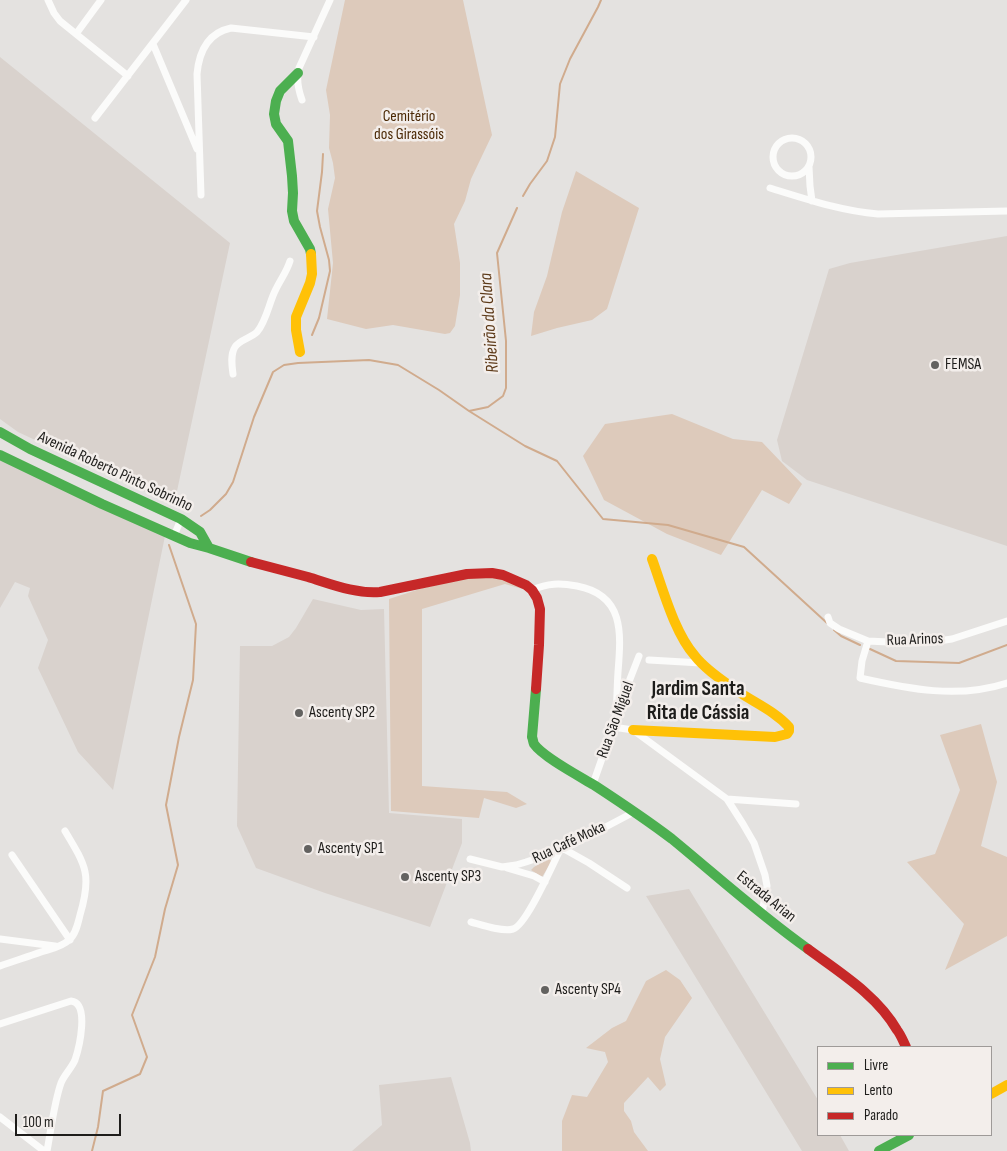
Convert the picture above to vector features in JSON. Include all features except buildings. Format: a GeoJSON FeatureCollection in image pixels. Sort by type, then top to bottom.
{"type":"FeatureCollection","features":[{"type":"Feature","properties":{"kind":"street"},"geometry":{"type":"LineString","coordinates":[[48,0],[60,21],[128,76]]}},
{"type":"Feature","properties":{"kind":"street"},"geometry":{"type":"LineString","coordinates":[[76,34],[102,0]]}},
{"type":"Feature","properties":{"kind":"street"},"geometry":{"type":"LineString","coordinates":[[95,118],[186,0]]}},
{"type":"Feature","properties":{"kind":"street"},"geometry":{"type":"LineString","coordinates":[[302,100],[298,90],[298,73],[330,0]]}},
{"type":"Feature","properties":{"kind":"street"},"geometry":{"type":"LineString","coordinates":[[201,195],[197,74],[200,54],[205,45],[214,35],[222,30],[231,28],[314,37]]}},
{"type":"Feature","properties":{"kind":"street"},"geometry":{"type":"LineString","coordinates":[[153,44],[200,154]]}},
{"type":"Feature","properties":{"kind":"street"},"geometry":{"type":"LineString","coordinates":[[298,73],[280,91],[274,114],[276,124],[286,137],[288,144],[292,176],[292,211],[294,221],[310,248],[312,256],[310,282],[296,317],[300,352]]}},
{"type":"Feature","properties":{"kind":"street"},"geometry":{"type":"LineString","coordinates":[[809,166],[805,172],[799,175],[786,176],[776,168],[773,161],[775,149],[783,140],[794,138],[805,143],[809,148],[811,153],[809,166],[812,201]]}},
{"type":"Feature","properties":{"kind":"street"},"geometry":{"type":"LineString","coordinates":[[770,188],[812,201],[864,213],[1007,211]]}},
{"type":"Feature","properties":{"kind":"street"},"geometry":{"type":"LineString","coordinates":[[233,374],[232,360],[234,349],[238,343],[251,337],[260,328],[290,261]]}},
{"type":"Feature","properties":{"kind":"street","name":"Avenida Roberto Pinto Sobrinho"},"geometry":{"type":"LineString","coordinates":[[0,432],[30,449],[181,518],[200,532],[209,548]]}},
{"type":"Feature","properties":{"kind":"street","name":"Avenida Roberto Pinto Sobrinho"},"geometry":{"type":"LineString","coordinates":[[0,454],[102,504],[190,543],[347,589],[369,593],[380,592],[467,574],[492,573],[516,580],[532,590]]}},
{"type":"Feature","properties":{"kind":"street"},"geometry":{"type":"LineString","coordinates":[[174,536],[181,518]]}},
{"type":"Feature","properties":{"kind":"street"},"geometry":{"type":"LineString","coordinates":[[613,727],[633,730],[775,737],[786,734],[789,731],[787,724],[746,697],[695,657],[678,630],[652,559]]}},
{"type":"Feature","properties":{"kind":"street"},"geometry":{"type":"LineString","coordinates":[[593,784],[542,752],[533,743],[540,609],[537,598],[532,590],[543,585],[556,584],[585,588],[606,599],[614,610],[620,636],[616,715]]}},
{"type":"Feature","properties":{"kind":"street","name":"Rua Arinos"},"geometry":{"type":"LineString","coordinates":[[828,617],[830,623],[839,629],[868,641],[908,643],[952,639],[1007,621]]}},
{"type":"Feature","properties":{"kind":"street"},"geometry":{"type":"LineString","coordinates":[[868,641],[862,661],[860,678],[896,686],[953,692],[979,690],[1007,683]]}},
{"type":"Feature","properties":{"kind":"street","name":"Rua São Miguel"},"geometry":{"type":"LineString","coordinates":[[593,784],[616,715],[639,656]]}},
{"type":"Feature","properties":{"kind":"street"},"geometry":{"type":"LineString","coordinates":[[649,660],[701,663]]}},
{"type":"Feature","properties":{"kind":"street"},"geometry":{"type":"LineString","coordinates":[[633,730],[727,799],[744,824],[761,862],[767,886],[762,914]]}},
{"type":"Feature","properties":{"kind":"street","name":"Estrada Arian"},"geometry":{"type":"LineString","coordinates":[[593,784],[691,855],[781,930],[831,966],[881,1008],[893,1022],[906,1046]]}},
{"type":"Feature","properties":{"kind":"street"},"geometry":{"type":"LineString","coordinates":[[727,799],[796,804]]}},
{"type":"Feature","properties":{"kind":"street","name":"Rua Café Moka"},"geometry":{"type":"LineString","coordinates":[[502,867],[526,862],[562,849],[634,812]]}},
{"type":"Feature","properties":{"kind":"street"},"geometry":{"type":"LineString","coordinates":[[0,966],[58,946],[70,940],[74,932],[81,914],[87,888],[86,876],[84,864],[65,832]]}},
{"type":"Feature","properties":{"kind":"street"},"geometry":{"type":"LineString","coordinates":[[471,922],[506,930],[517,927],[526,916],[562,849],[589,863],[628,888]]}},
{"type":"Feature","properties":{"kind":"street"},"geometry":{"type":"LineString","coordinates":[[12,855],[70,940]]}},
{"type":"Feature","properties":{"kind":"street","name":"Rua Café Moka"},"geometry":{"type":"LineString","coordinates":[[470,859],[534,876],[544,882]]}},
{"type":"Feature","properties":{"kind":"street"},"geometry":{"type":"LineString","coordinates":[[0,938],[58,946]]}},
{"type":"Feature","properties":{"kind":"street"},"geometry":{"type":"LineString","coordinates":[[0,1024],[71,1001],[76,1001],[81,1010],[80,1039],[75,1060],[61,1083],[46,1151],[0,1117]]}},
{"type":"Feature","properties":{"kind":"street"},"geometry":{"type":"LineString","coordinates":[[992,1093],[1007,1085]]}},
{"type":"Feature","properties":{"kind":"street"},"geometry":{"type":"LineString","coordinates":[[879,1151],[907,1136]]}},
{"type":"Feature","properties":{"kind":"shaded area"},"geometry":{"type":"Polygon","coordinates":[[[0,57],[230,243],[174,505],[18,432],[0,419],[0,57]]]}},
{"type":"Feature","properties":{"kind":"shaded area","name":"FEMSA"},"geometry":{"type":"Polygon","coordinates":[[[1007,236],[1007,546],[807,480],[782,461],[777,440],[829,269],[850,263],[1007,236]]]}},
{"type":"Feature","properties":{"kind":"shaded area"},"geometry":{"type":"Polygon","coordinates":[[[0,458],[165,536],[113,790],[78,752],[38,668],[48,640],[28,596],[30,588],[15,582],[0,608],[0,458]]]}},
{"type":"Feature","properties":{"kind":"shaded area"},"geometry":{"type":"Polygon","coordinates":[[[313,599],[361,610],[384,609],[389,813],[462,819],[462,843],[430,927],[325,893],[256,868],[237,826],[240,646],[272,646],[289,637],[313,599]]]}},
{"type":"Feature","properties":{"kind":"shaded area"},"geometry":{"type":"Polygon","coordinates":[[[689,889],[817,1098],[817,1136],[841,1136],[849,1151],[802,1151],[646,896],[689,889]]]}},
{"type":"Feature","properties":{"kind":"shaded area"},"geometry":{"type":"Polygon","coordinates":[[[451,1077],[471,1151],[352,1151],[382,1125],[379,1085],[451,1077]]]}},
{"type":"Feature","properties":{"kind":"green space","name":"Cemitério dos Girassóis"},"geometry":{"type":"Polygon","coordinates":[[[345,0],[463,0],[492,135],[471,179],[465,201],[454,224],[460,263],[460,295],[455,326],[450,333],[445,334],[393,325],[366,329],[327,319],[333,263],[328,209],[335,178],[329,148],[330,115],[326,90],[345,0]]]}},
{"type":"Feature","properties":{"kind":"green space"},"geometry":{"type":"Polygon","coordinates":[[[576,171],[639,208],[607,309],[592,320],[531,336],[534,312],[547,276],[562,212],[576,171]]]}},
{"type":"Feature","properties":{"kind":"green space"},"geometry":{"type":"Polygon","coordinates":[[[672,414],[733,439],[762,442],[802,484],[789,504],[762,490],[721,555],[667,534],[604,500],[583,456],[605,424],[672,414]]]}},
{"type":"Feature","properties":{"kind":"green space"},"geometry":{"type":"Polygon","coordinates":[[[499,576],[526,590],[505,584],[422,609],[422,786],[507,792],[527,804],[516,808],[484,798],[479,818],[391,811],[389,599],[423,588],[472,577],[499,576]]]}},
{"type":"Feature","properties":{"kind":"green space"},"geometry":{"type":"Polygon","coordinates":[[[981,724],[997,782],[981,846],[1007,857],[1007,936],[945,970],[964,924],[907,862],[935,854],[960,790],[940,735],[981,724]]]}},
{"type":"Feature","properties":{"kind":"green space"},"geometry":{"type":"Polygon","coordinates":[[[548,859],[552,861],[542,877],[531,870],[534,867],[548,859]]]}},
{"type":"Feature","properties":{"kind":"green space"},"geometry":{"type":"Polygon","coordinates":[[[666,970],[680,980],[692,998],[665,1037],[660,1059],[666,1085],[660,1091],[648,1077],[624,1103],[624,1111],[631,1121],[634,1132],[648,1151],[562,1151],[562,1121],[572,1095],[587,1097],[608,1062],[605,1052],[586,1048],[612,1028],[626,1021],[646,981],[666,970]]]}},
{"type":"Feature","properties":{"kind":"waterway","name":"Ribeirão da Clara"},"geometry":{"type":"LineString","coordinates":[[523,196],[547,161],[555,137],[560,84],[570,59],[601,0]]}},
{"type":"Feature","properties":{"kind":"waterway"},"geometry":{"type":"LineString","coordinates":[[312,335],[319,318],[330,271],[317,211],[323,154]]}},
{"type":"Feature","properties":{"kind":"waterway","name":"Ribeirão da Clara"},"geometry":{"type":"LineString","coordinates":[[201,516],[226,494],[233,482],[254,417],[273,372],[284,365],[369,360],[398,365],[469,411],[488,407],[503,396],[506,388],[506,341],[497,253],[517,208]]}},
{"type":"Feature","properties":{"kind":"waterway"},"geometry":{"type":"LineString","coordinates":[[469,411],[525,446],[557,461],[603,519],[668,525],[744,547],[827,623]]}},
{"type":"Feature","properties":{"kind":"waterway"},"geometry":{"type":"LineString","coordinates":[[92,1151],[98,1127],[103,1091],[140,1074],[147,1057],[132,1015],[155,957],[165,909],[178,865],[166,805],[179,737],[193,680],[196,624],[169,545]]}},
{"type":"Feature","properties":{"kind":"waterway"},"geometry":{"type":"LineString","coordinates":[[834,630],[841,636],[860,645]]}},
{"type":"Feature","properties":{"kind":"waterway"},"geometry":{"type":"LineString","coordinates":[[870,649],[896,661],[959,663],[1007,645]]}},
{"type":"Feature","properties":{"kind":"traffic: fast"},"geometry":{"type":"LineString","coordinates":[[298,73],[280,91],[274,114],[276,124],[288,141],[294,221],[311,254]]}},
{"type":"Feature","properties":{"kind":"traffic: fast"},"geometry":{"type":"LineString","coordinates":[[0,432],[30,449],[181,519],[200,532],[209,548]]}},
{"type":"Feature","properties":{"kind":"traffic: fast"},"geometry":{"type":"LineString","coordinates":[[0,455],[102,504],[190,543],[251,562]]}},
{"type":"Feature","properties":{"kind":"traffic: fast"},"geometry":{"type":"LineString","coordinates":[[536,689],[532,737],[534,744],[539,749],[663,832],[756,909],[808,949]]}},
{"type":"Feature","properties":{"kind":"traffic: fast"},"geometry":{"type":"LineString","coordinates":[[879,1151],[907,1136]]}},
{"type":"Feature","properties":{"kind":"traffic: slow"},"geometry":{"type":"LineString","coordinates":[[300,352],[296,317],[310,283],[312,274],[311,254]]}},
{"type":"Feature","properties":{"kind":"traffic: slow"},"geometry":{"type":"LineString","coordinates":[[633,730],[775,737],[787,734],[789,731],[789,727],[777,716],[720,679],[695,656],[675,623],[652,559]]}},
{"type":"Feature","properties":{"kind":"traffic: slow"},"geometry":{"type":"LineString","coordinates":[[992,1093],[1007,1085]]}},
{"type":"Feature","properties":{"kind":"traffic: jam"},"geometry":{"type":"LineString","coordinates":[[251,562],[343,588],[371,592],[380,592],[467,574],[492,573],[503,575],[526,585],[537,598],[540,609],[536,689]]}},
{"type":"Feature","properties":{"kind":"traffic: jam"},"geometry":{"type":"LineString","coordinates":[[808,949],[868,995],[889,1017],[905,1046]]}},
{"type":"Feature","properties":{"kind":"place","name":"FEMSA"},"geometry":{"type":"Point","coordinates":[935,365]}},
{"type":"Feature","properties":{"kind":"place","name":"Ascenty SP2"},"geometry":{"type":"Point","coordinates":[299,713]}},
{"type":"Feature","properties":{"kind":"place","name":"Ascenty SP1"},"geometry":{"type":"Point","coordinates":[308,849]}},
{"type":"Feature","properties":{"kind":"place","name":"Ascenty SP3"},"geometry":{"type":"Point","coordinates":[405,877]}},
{"type":"Feature","properties":{"kind":"place","name":"Ascenty SP4"},"geometry":{"type":"Point","coordinates":[545,990]}},
{"type":"Feature","properties":{"kind":"district","name":"Jardim Santa Rita de Cássia"},"geometry":{"type":"Point","coordinates":[698,702]}}]}
